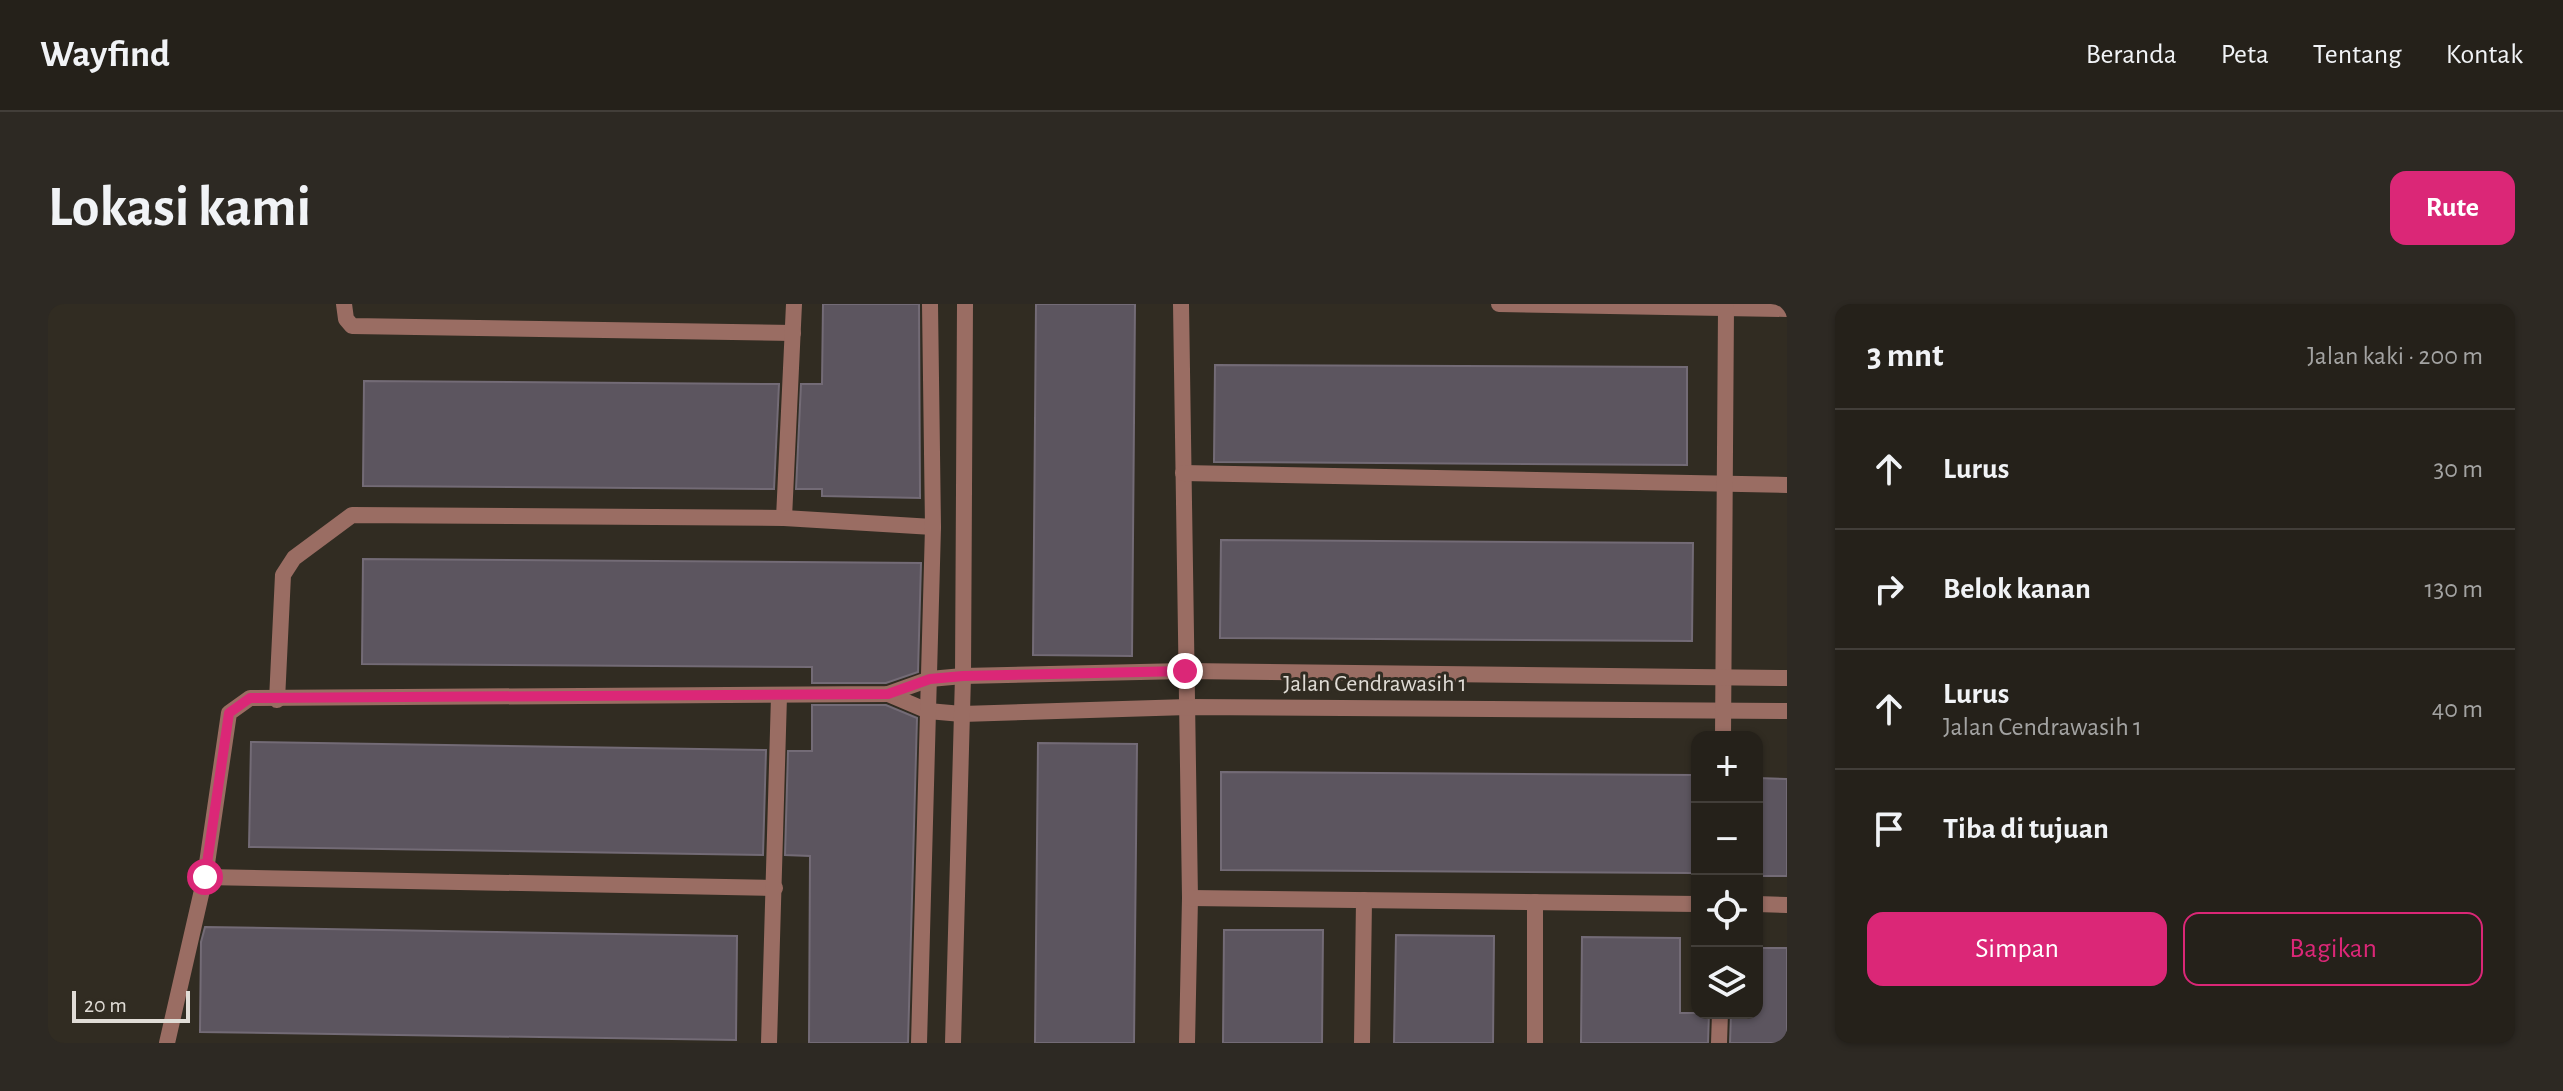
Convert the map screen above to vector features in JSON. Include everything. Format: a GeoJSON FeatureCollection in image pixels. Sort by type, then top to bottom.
{"type":"FeatureCollection","features":[{"type":"Feature","properties":{"kind":"street"},"geometry":{"type":"LineString","coordinates":[[344,304],[346,319],[352,326],[793,333]]}},
{"type":"Feature","properties":{"kind":"street"},"geometry":{"type":"LineString","coordinates":[[784,518],[794,304]]}},
{"type":"Feature","properties":{"kind":"street"},"geometry":{"type":"LineString","coordinates":[[919,1043],[933,527],[930,304]]}},
{"type":"Feature","properties":{"kind":"street"},"geometry":{"type":"LineString","coordinates":[[953,1043],[963,676],[965,304]]}},
{"type":"Feature","properties":{"kind":"street"},"geometry":{"type":"LineString","coordinates":[[1181,304],[1190,898],[1187,1043]]}},
{"type":"Feature","properties":{"kind":"street"},"geometry":{"type":"LineString","coordinates":[[1499,304],[1787,309]]}},
{"type":"Feature","properties":{"kind":"street"},"geometry":{"type":"LineString","coordinates":[[1723,731],[1726,308]]}},
{"type":"Feature","properties":{"kind":"street"},"geometry":{"type":"LineString","coordinates":[[1183,473],[1787,485]]}},
{"type":"Feature","properties":{"kind":"street"},"geometry":{"type":"LineString","coordinates":[[277,700],[283,575],[294,558],[352,515],[784,518],[933,527]]}},
{"type":"Feature","properties":{"kind":"street","name":"Jalan Cendrawasih 1"},"geometry":{"type":"LineString","coordinates":[[888,694],[930,679],[963,676],[1185,671],[1787,678]]}},
{"type":"Feature","properties":{"kind":"street"},"geometry":{"type":"LineString","coordinates":[[167,1043],[205,877],[229,713],[250,698],[888,694]]}},
{"type":"Feature","properties":{"kind":"street","name":"Jalan Cendrawasih 1"},"geometry":{"type":"LineString","coordinates":[[888,694],[928,711],[962,714],[1188,707],[1787,711]]}},
{"type":"Feature","properties":{"kind":"street"},"geometry":{"type":"LineString","coordinates":[[769,1043],[779,696]]}},
{"type":"Feature","properties":{"kind":"street"},"geometry":{"type":"LineString","coordinates":[[205,877],[775,888]]}},
{"type":"Feature","properties":{"kind":"street"},"geometry":{"type":"LineString","coordinates":[[1190,898],[1691,904]]}},
{"type":"Feature","properties":{"kind":"street"},"geometry":{"type":"LineString","coordinates":[[1362,1043],[1364,900]]}},
{"type":"Feature","properties":{"kind":"street"},"geometry":{"type":"LineString","coordinates":[[1535,902],[1535,1043]]}},
{"type":"Feature","properties":{"kind":"street"},"geometry":{"type":"LineString","coordinates":[[1763,904],[1787,905]]}},
{"type":"Feature","properties":{"kind":"street"},"geometry":{"type":"LineString","coordinates":[[1719,1043],[1720,1019]]}},
{"type":"Feature","properties":{"kind":"building"},"geometry":{"type":"Polygon","coordinates":[[[823,304],[919,304],[920,498],[822,496],[822,489],[796,489],[801,384],[822,384],[823,304]]]}},
{"type":"Feature","properties":{"kind":"building"},"geometry":{"type":"Polygon","coordinates":[[[1036,304],[1135,304],[1132,656],[1033,655],[1036,304]]]}},
{"type":"Feature","properties":{"kind":"building"},"geometry":{"type":"Polygon","coordinates":[[[1215,365],[1687,367],[1687,465],[1214,462],[1215,365]]]}},
{"type":"Feature","properties":{"kind":"building"},"geometry":{"type":"Polygon","coordinates":[[[364,381],[779,384],[774,489],[363,486],[364,381]]]}},
{"type":"Feature","properties":{"kind":"building"},"geometry":{"type":"Polygon","coordinates":[[[1221,540],[1693,543],[1692,641],[1220,638],[1221,540]]]}},
{"type":"Feature","properties":{"kind":"building"},"geometry":{"type":"Polygon","coordinates":[[[363,559],[921,563],[918,672],[886,683],[812,683],[812,667],[362,664],[363,559]]]}},
{"type":"Feature","properties":{"kind":"building"},"geometry":{"type":"Polygon","coordinates":[[[812,705],[886,705],[917,718],[908,1043],[809,1043],[810,856],[785,855],[788,751],[812,751],[812,705]]]}},
{"type":"Feature","properties":{"kind":"building"},"geometry":{"type":"Polygon","coordinates":[[[251,742],[766,750],[763,855],[249,847],[251,742]]]}},
{"type":"Feature","properties":{"kind":"building"},"geometry":{"type":"Polygon","coordinates":[[[1038,743],[1137,744],[1134,1043],[1035,1043],[1038,743]]]}},
{"type":"Feature","properties":{"kind":"building"},"geometry":{"type":"Polygon","coordinates":[[[1221,772],[1691,775],[1691,873],[1221,870],[1221,772]]]}},
{"type":"Feature","properties":{"kind":"building"},"geometry":{"type":"Polygon","coordinates":[[[1763,778],[1787,779],[1787,876],[1763,876],[1763,778]]]}},
{"type":"Feature","properties":{"kind":"building"},"geometry":{"type":"Polygon","coordinates":[[[205,927],[737,936],[736,1040],[200,1032],[201,942],[205,927]]]}},
{"type":"Feature","properties":{"kind":"building"},"geometry":{"type":"Polygon","coordinates":[[[1224,930],[1323,930],[1322,1043],[1223,1043],[1224,930]]]}},
{"type":"Feature","properties":{"kind":"building"},"geometry":{"type":"Polygon","coordinates":[[[1396,935],[1494,936],[1493,1043],[1394,1043],[1396,935]]]}},
{"type":"Feature","properties":{"kind":"building"},"geometry":{"type":"Polygon","coordinates":[[[1582,937],[1680,938],[1680,1013],[1691,1013],[1691,1019],[1709,1019],[1708,1043],[1581,1043],[1582,937]]]}},
{"type":"Feature","properties":{"kind":"building"},"geometry":{"type":"Polygon","coordinates":[[[1763,948],[1787,948],[1787,1043],[1730,1043],[1731,1019],[1763,1019],[1763,948]]]}},
{"type":"Feature","properties":{"kind":"route"},"geometry":{"type":"LineString","coordinates":[[205,877],[229,713],[250,698],[888,694],[930,679],[963,676],[1185,671]]}}]}
